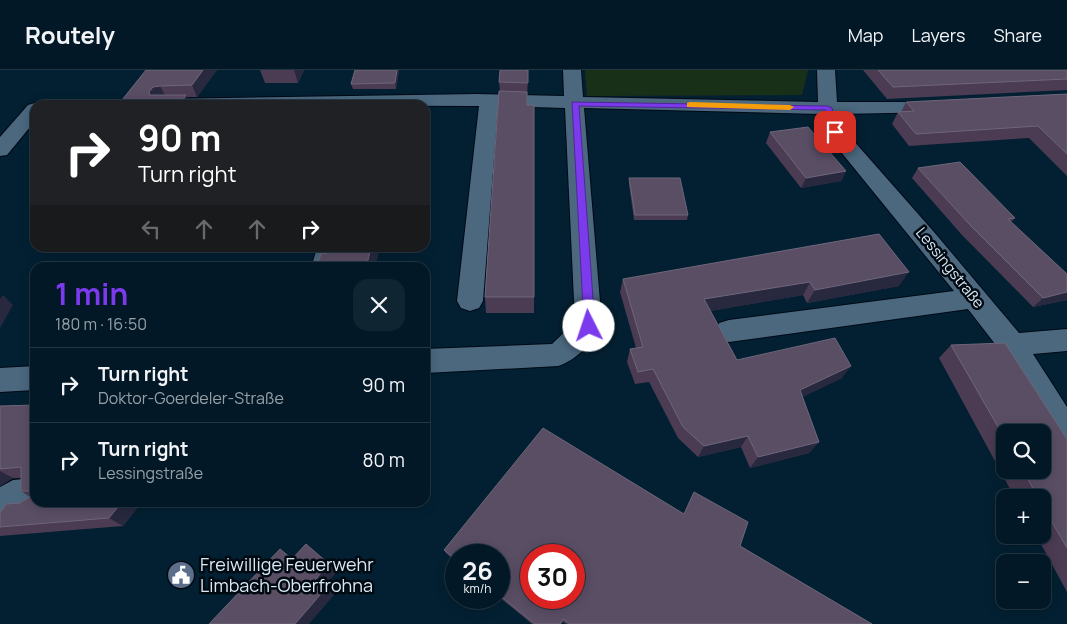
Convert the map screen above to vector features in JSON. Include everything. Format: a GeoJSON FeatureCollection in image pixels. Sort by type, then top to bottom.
{"type":"FeatureCollection","features":[{"type":"Feature","properties":{"kind":"street"},"geometry":{"type":"LineString","coordinates":[[430,361],[558,355],[589,326],[572,70]]}},
{"type":"Feature","properties":{"kind":"street","name":"Lessingstraße"},"geometry":{"type":"LineString","coordinates":[[826,70],[828,108],[835,132],[926,238],[1012,345],[1067,433]]}},
{"type":"Feature","properties":{"kind":"street"},"geometry":{"type":"LineString","coordinates":[[470,301],[489,101]]}},
{"type":"Feature","properties":{"kind":"street"},"geometry":{"type":"LineString","coordinates":[[430,103],[489,101],[828,108],[956,105]]}},
{"type":"Feature","properties":{"kind":"street"},"geometry":{"type":"LineString","coordinates":[[0,150],[30,115]]}},
{"type":"Feature","properties":{"kind":"street"},"geometry":{"type":"LineString","coordinates":[[729,331],[974,298]]}},
{"type":"Feature","properties":{"kind":"street"},"geometry":{"type":"LineString","coordinates":[[1012,345],[1067,340]]}},
{"type":"Feature","properties":{"kind":"street"},"geometry":{"type":"LineString","coordinates":[[0,380],[30,378]]}},
{"type":"Feature","properties":{"kind":"street"},"geometry":{"type":"LineString","coordinates":[[0,513],[13,496],[30,494]]}},
{"type":"Feature","properties":{"kind":"green space"},"geometry":{"type":"Polygon","coordinates":[[[585,70],[808,70],[802,95],[587,96],[585,70]]]}},
{"type":"Feature","properties":{"kind":"building"},"geometry":{"type":"Polygon","coordinates":[[[146,70],[203,70],[192,85],[153,87],[149,92],[150,95],[186,95],[183,100],[122,100],[146,70]]]}},
{"type":"Feature","properties":{"kind":"building"},"geometry":{"type":"Polygon","coordinates":[[[355,70],[397,70],[395,83],[351,84],[355,70]]]}},
{"type":"Feature","properties":{"kind":"building"},"geometry":{"type":"Polygon","coordinates":[[[500,70],[528,70],[528,83],[499,82],[500,70]]]}},
{"type":"Feature","properties":{"kind":"building"},"geometry":{"type":"Polygon","coordinates":[[[878,70],[1067,70],[1067,79],[893,87],[878,70]]]}},
{"type":"Feature","properties":{"kind":"building"},"geometry":{"type":"Polygon","coordinates":[[[499,91],[527,92],[527,105],[534,105],[534,297],[485,297],[499,91]]]}},
{"type":"Feature","properties":{"kind":"building"},"geometry":{"type":"Polygon","coordinates":[[[1067,94],[1067,154],[1038,126],[916,134],[898,112],[914,111],[906,102],[1067,94]]]}},
{"type":"Feature","properties":{"kind":"building"},"geometry":{"type":"Polygon","coordinates":[[[808,127],[846,171],[806,178],[770,132],[808,127]]]}},
{"type":"Feature","properties":{"kind":"building"},"geometry":{"type":"Polygon","coordinates":[[[960,162],[1015,218],[1008,219],[1067,274],[1067,292],[1043,298],[970,225],[918,168],[960,162]]]}},
{"type":"Feature","properties":{"kind":"building"},"geometry":{"type":"Polygon","coordinates":[[[629,178],[680,178],[688,215],[635,215],[629,178]]]}},
{"type":"Feature","properties":{"kind":"building"},"geometry":{"type":"Polygon","coordinates":[[[879,234],[909,272],[815,290],[810,282],[704,299],[737,360],[835,338],[851,366],[800,390],[819,442],[758,457],[748,436],[704,446],[683,427],[653,369],[638,372],[630,349],[643,347],[623,279],[879,234]]]}},
{"type":"Feature","properties":{"kind":"building"},"geometry":{"type":"Polygon","coordinates":[[[331,252],[370,252],[368,262],[318,262],[321,254],[331,252]]]}},
{"type":"Feature","properties":{"kind":"building"},"geometry":{"type":"Polygon","coordinates":[[[1005,343],[1067,439],[1067,548],[1051,520],[1051,489],[1033,489],[1028,479],[1051,479],[1051,424],[996,424],[951,345],[1005,343]]]}},
{"type":"Feature","properties":{"kind":"building"},"geometry":{"type":"Polygon","coordinates":[[[30,405],[30,491],[21,491],[21,467],[0,469],[0,406],[30,405]]]}},
{"type":"Feature","properties":{"kind":"building"},"geometry":{"type":"Polygon","coordinates":[[[543,428],[684,514],[694,492],[748,522],[740,546],[872,624],[570,624],[563,619],[560,624],[535,624],[510,604],[510,544],[449,544],[543,428]]]}},
{"type":"Feature","properties":{"kind":"building"},"geometry":{"type":"Polygon","coordinates":[[[30,497],[30,507],[118,507],[109,518],[0,527],[0,513],[6,504],[20,503],[30,497]]]}},
{"type":"Feature","properties":{"kind":"building"},"geometry":{"type":"Polygon","coordinates":[[[306,544],[329,564],[315,580],[326,588],[295,624],[209,624],[280,549],[292,559],[306,544]]]}},
{"type":"Feature","properties":{"kind":"slow traffic"},"geometry":{"type":"LineString","coordinates":[[690,105],[790,107]]}},
{"type":"Feature","properties":{"kind":"place","name":"Freiwillige Feuerwehr Limbach-Oberfrohna"},"geometry":{"type":"Point","coordinates":[181,575]}},
{"type":"Feature","properties":{"kind":"route"},"geometry":{"type":"LineString","coordinates":[[589,326],[575,103],[828,108],[835,132]]}}]}
